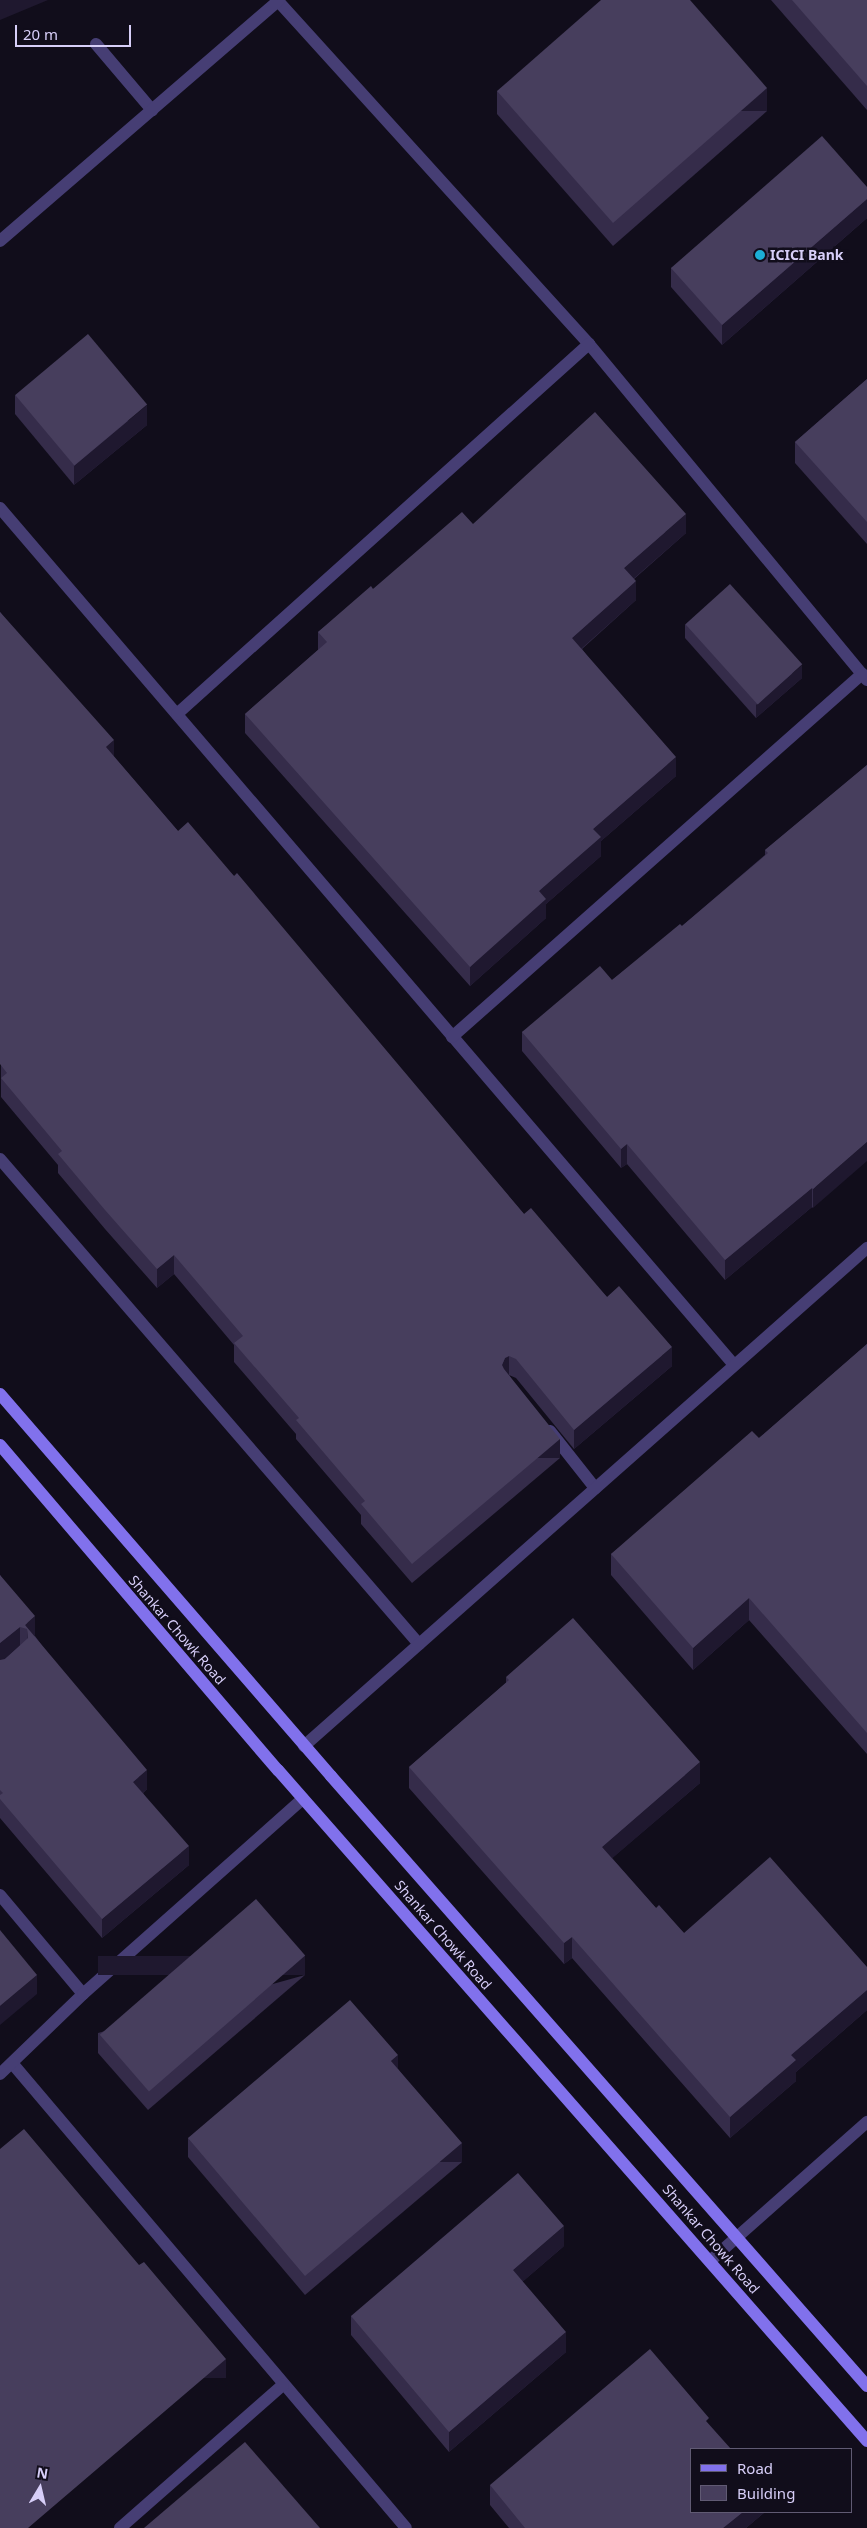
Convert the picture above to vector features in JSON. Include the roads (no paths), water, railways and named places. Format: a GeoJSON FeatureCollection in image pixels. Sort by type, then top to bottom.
{"type":"FeatureCollection","features":[{"type":"Feature","properties":{"kind":"main road","name":"Shankar Chowk Road"},"geometry":{"type":"LineString","coordinates":[[0,1394],[304,1746],[867,2386]]}},
{"type":"Feature","properties":{"kind":"main road","name":"Shankar Chowk Road"},"geometry":{"type":"LineString","coordinates":[[0,1445],[303,1799],[867,2441]]}},
{"type":"Feature","properties":{"kind":"street"},"geometry":{"type":"LineString","coordinates":[[0,241],[279,0],[589,344],[864,677],[452,1037]]}},
{"type":"Feature","properties":{"kind":"street"},"geometry":{"type":"LineString","coordinates":[[96,44],[152,110]]}},
{"type":"Feature","properties":{"kind":"street"},"geometry":{"type":"LineString","coordinates":[[177,714],[589,344]]}},
{"type":"Feature","properties":{"kind":"street"},"geometry":{"type":"LineString","coordinates":[[0,508],[734,1365]]}},
{"type":"Feature","properties":{"kind":"street"},"geometry":{"type":"LineString","coordinates":[[0,1159],[419,1644]]}},
{"type":"Feature","properties":{"kind":"street"},"geometry":{"type":"LineString","coordinates":[[304,1746],[867,1248]]}},
{"type":"Feature","properties":{"kind":"street"},"geometry":{"type":"LineString","coordinates":[[540,1420],[595,1488]]}},
{"type":"Feature","properties":{"kind":"street"},"geometry":{"type":"LineString","coordinates":[[0,2074],[83,1994],[303,1799]]}},
{"type":"Feature","properties":{"kind":"street"},"geometry":{"type":"LineString","coordinates":[[0,1895],[83,1994]]}},
{"type":"Feature","properties":{"kind":"street"},"geometry":{"type":"LineString","coordinates":[[12,2063],[406,2528]]}},
{"type":"Feature","properties":{"kind":"street"},"geometry":{"type":"LineString","coordinates":[[710,2261],[867,2122]]}},
{"type":"Feature","properties":{"kind":"street"},"geometry":{"type":"LineString","coordinates":[[120,2528],[284,2385]]}},
{"type":"Feature","properties":{"kind":"place","name":"ICICI Bank"},"geometry":{"type":"Point","coordinates":[760,255]}}]}
